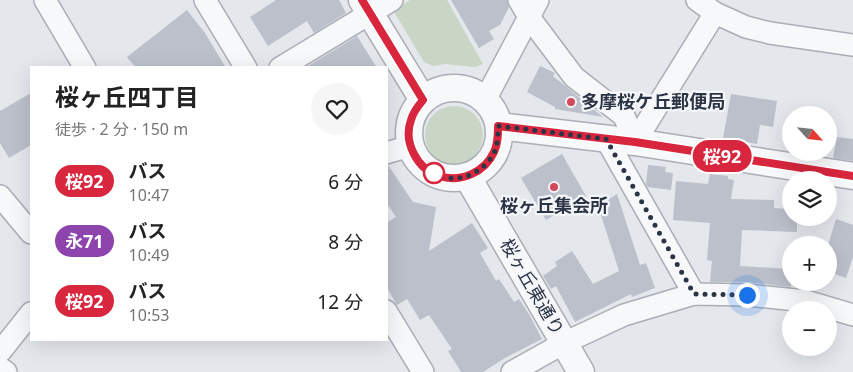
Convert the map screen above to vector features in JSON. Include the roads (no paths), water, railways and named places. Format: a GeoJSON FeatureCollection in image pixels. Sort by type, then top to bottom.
{"type":"FeatureCollection","features":[{"type":"Feature","properties":{"kind":"street"},"geometry":{"type":"LineString","coordinates":[[45,0],[84,66]]}},
{"type":"Feature","properties":{"kind":"street"},"geometry":{"type":"LineString","coordinates":[[205,0],[245,66]]}},
{"type":"Feature","properties":{"kind":"street"},"geometry":{"type":"LineString","coordinates":[[283,66],[366,6],[392,0]]}},
{"type":"Feature","properties":{"kind":"street"},"geometry":{"type":"LineString","coordinates":[[696,0],[715,13],[746,27],[770,33],[853,45]]}},
{"type":"Feature","properties":{"kind":"street"},"geometry":{"type":"LineString","coordinates":[[366,6],[423,100]]}},
{"type":"Feature","properties":{"kind":"street"},"geometry":{"type":"LineString","coordinates":[[529,6],[574,77],[624,116],[635,142]]}},
{"type":"Feature","properties":{"kind":"street"},"geometry":{"type":"LineString","coordinates":[[485,100],[529,6]]}},
{"type":"Feature","properties":{"kind":"street"},"geometry":{"type":"LineString","coordinates":[[635,142],[715,13]]}},
{"type":"Feature","properties":{"kind":"street"},"geometry":{"type":"LineString","coordinates":[[448,88],[462,88],[485,100],[494,112],[498,126],[498,139],[492,157],[479,171],[467,176],[453,178],[439,176],[427,169],[417,159],[398,150],[409,134],[410,120],[416,108],[423,100],[436,92],[448,88]]}},
{"type":"Feature","properties":{"kind":"street"},"geometry":{"type":"LineString","coordinates":[[498,126],[635,142],[853,176]]}},
{"type":"Feature","properties":{"kind":"street"},"geometry":{"type":"LineString","coordinates":[[606,139],[694,294]]}},
{"type":"Feature","properties":{"kind":"street","name":"桜ヶ丘東通り"},"geometry":{"type":"LineString","coordinates":[[467,176],[581,372]]}},
{"type":"Feature","properties":{"kind":"street"},"geometry":{"type":"LineString","coordinates":[[0,196],[30,232]]}},
{"type":"Feature","properties":{"kind":"street"},"geometry":{"type":"LineString","coordinates":[[512,372],[564,343],[624,315],[694,294],[747,295],[806,301],[853,315]]}},
{"type":"Feature","properties":{"kind":"street"},"geometry":{"type":"LineString","coordinates":[[0,352],[30,314]]}},
{"type":"Feature","properties":{"kind":"street"},"geometry":{"type":"LineString","coordinates":[[388,314],[423,372]]}},
{"type":"Feature","properties":{"kind":"street"},"geometry":{"type":"LineString","coordinates":[[0,368],[6,372]]}},
{"type":"Feature","properties":{"kind":"place","name":"多摩桜ケ丘郵便局"},"geometry":{"type":"Point","coordinates":[571,102]}},
{"type":"Feature","properties":{"kind":"place","name":"桜ヶ丘集会所"},"geometry":{"type":"Point","coordinates":[554,187]}}]}
